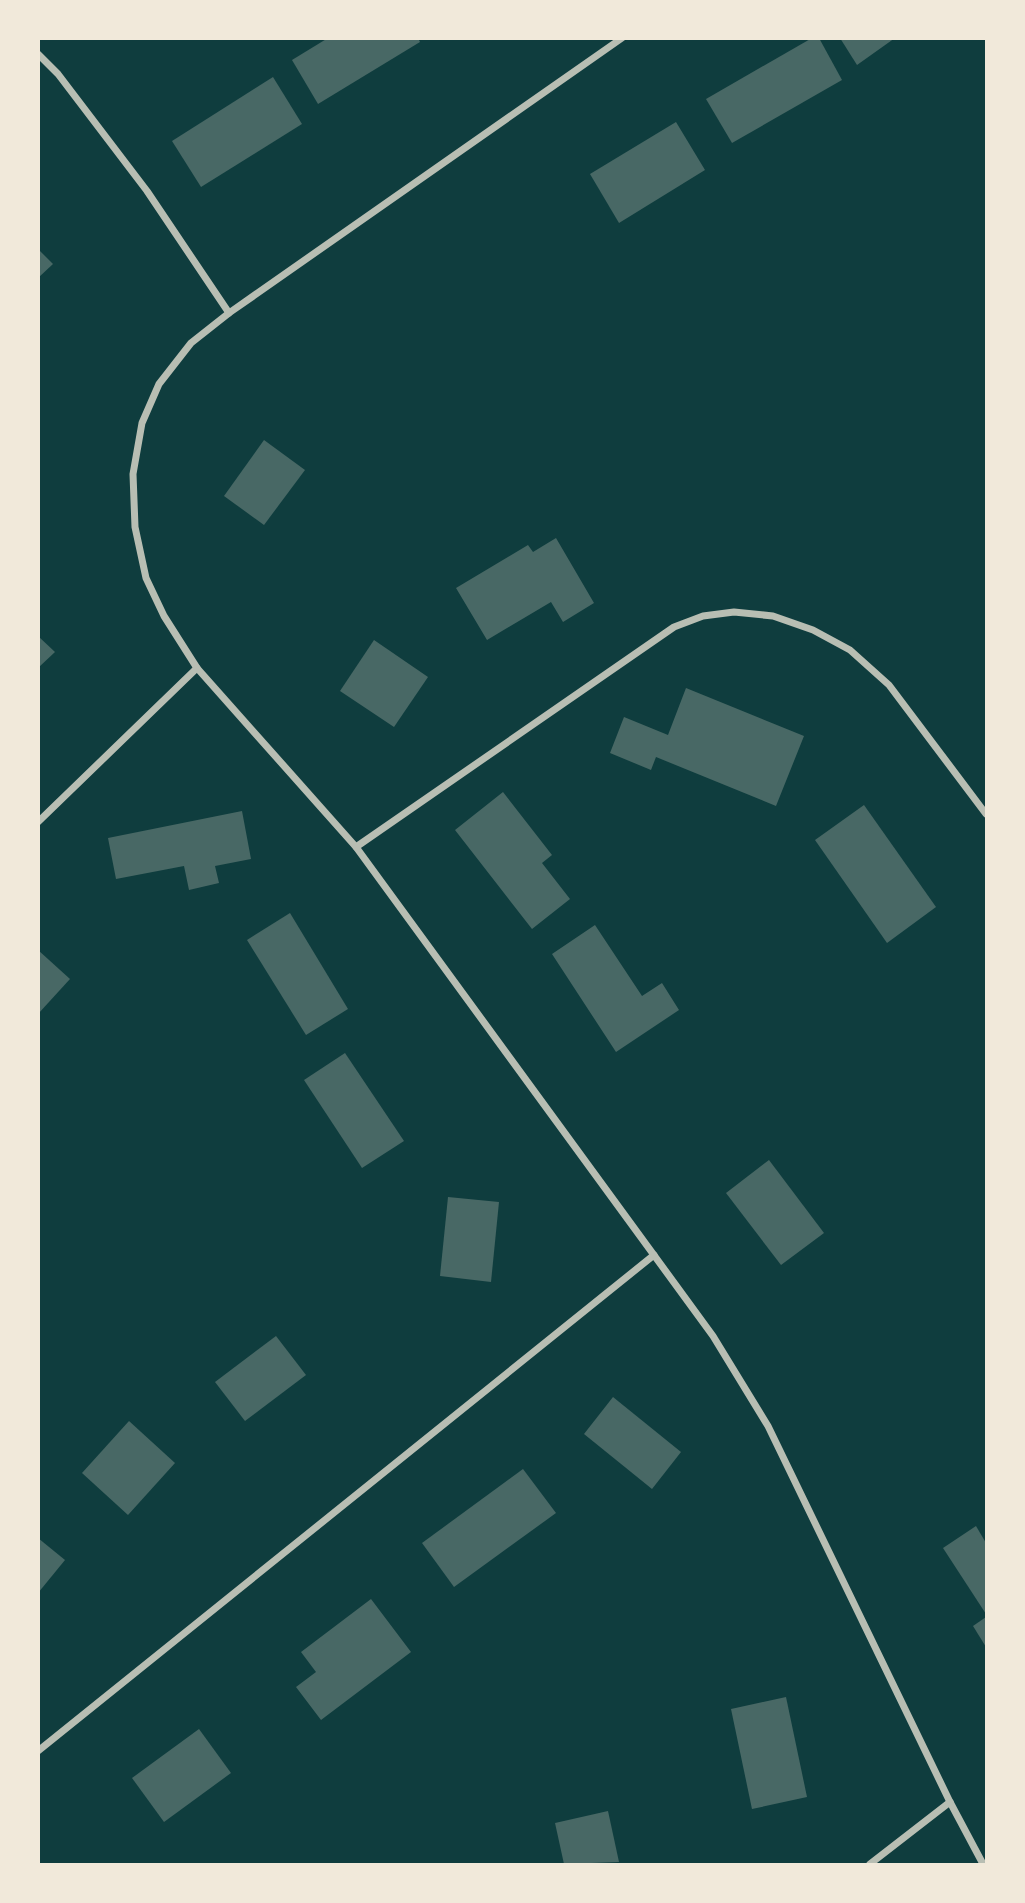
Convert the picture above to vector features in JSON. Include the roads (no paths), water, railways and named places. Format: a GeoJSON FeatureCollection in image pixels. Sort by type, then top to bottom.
{"type":"FeatureCollection","features":[{"type":"Feature","properties":{"kind":"street"},"geometry":{"type":"LineString","coordinates":[[622,38],[229,313],[191,343],[159,384],[142,423],[133,474],[135,527],[146,578],[164,616],[197,668],[356,847],[713,1336],[768,1426],[950,1802],[983,1864]]}},
{"type":"Feature","properties":{"kind":"street"},"geometry":{"type":"LineString","coordinates":[[38,54],[58,74],[147,191],[229,313]]}},
{"type":"Feature","properties":{"kind":"street"},"geometry":{"type":"LineString","coordinates":[[356,847],[674,627],[703,616],[734,612],[774,616],[813,630],[850,650],[889,685],[986,814]]}},
{"type":"Feature","properties":{"kind":"street"},"geometry":{"type":"LineString","coordinates":[[38,822],[197,668]]}},
{"type":"Feature","properties":{"kind":"street"},"geometry":{"type":"LineString","coordinates":[[38,1751],[654,1255]]}},
{"type":"Feature","properties":{"kind":"street"},"geometry":{"type":"LineString","coordinates":[[870,1864],[950,1802]]}}]}
